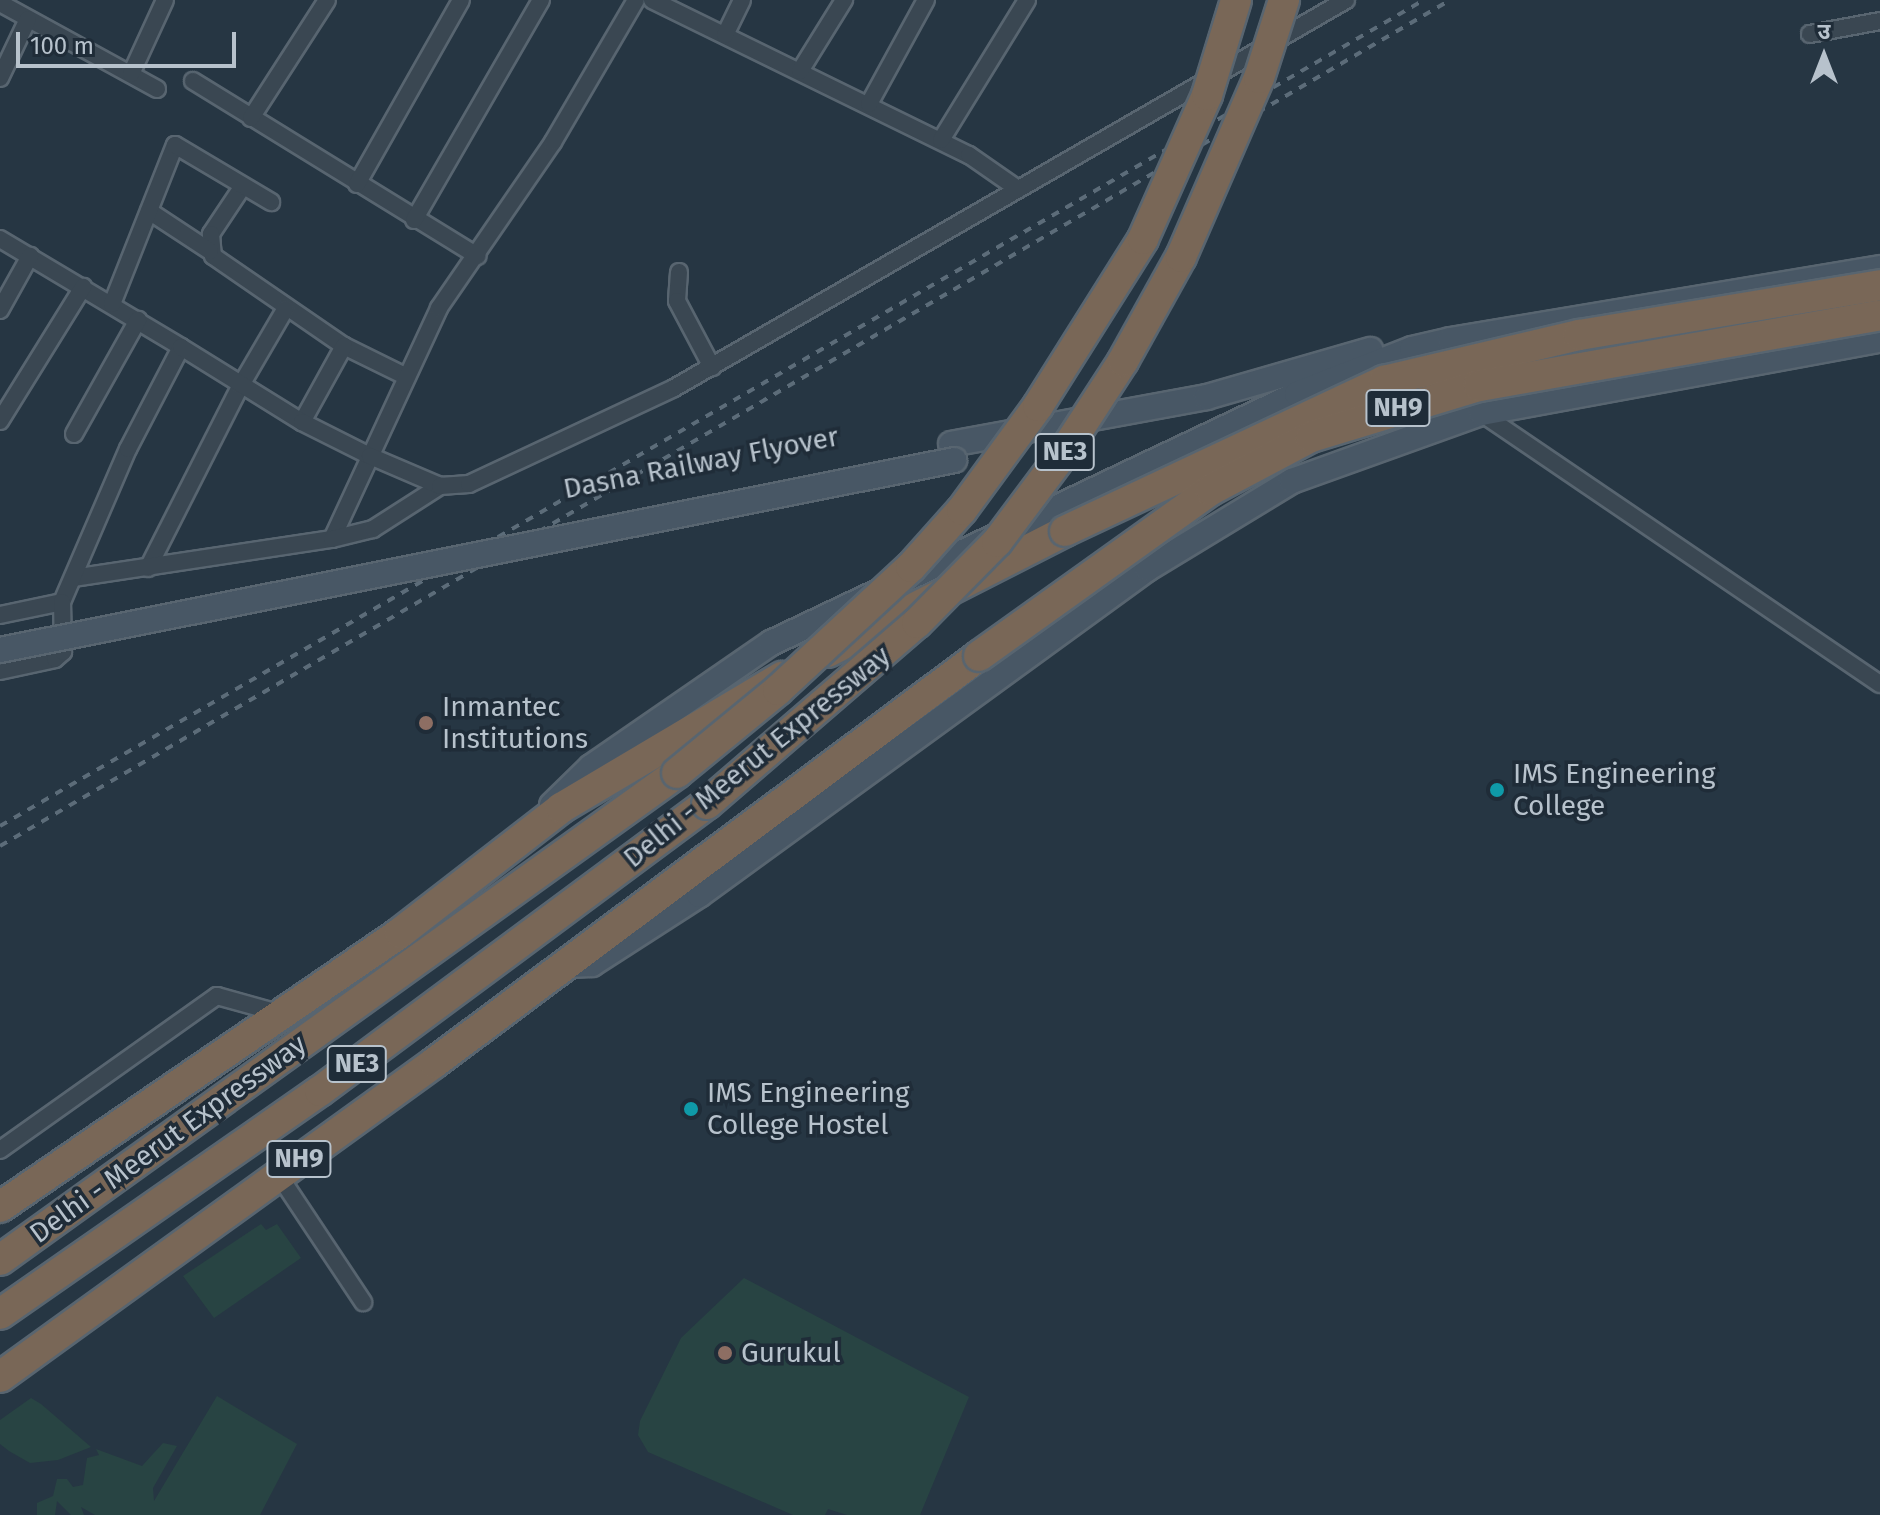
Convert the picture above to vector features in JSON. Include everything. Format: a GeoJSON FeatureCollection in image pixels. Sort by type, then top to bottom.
{"type":"FeatureCollection","features":[{"type":"Feature","properties":{"kind":"highway","name":"Delhi - Meerut Expressway"},"geometry":{"type":"LineString","coordinates":[[0,1260],[677,773],[778,690],[911,567],[962,510],[1038,406],[1149,227],[1207,95],[1236,0]]}},
{"type":"Feature","properties":{"kind":"highway","name":"Delhi - Meerut Expressway"},"geometry":{"type":"LineString","coordinates":[[0,1314],[320,1091],[707,804],[826,707],[927,613],[997,542],[1062,455],[1123,361],[1181,257],[1259,78],[1284,0]]}},
{"type":"Feature","properties":{"kind":"highway","name":"NH9"},"geometry":{"type":"LineString","coordinates":[[0,1207],[282,1014],[561,808],[710,716],[921,601],[1204,461],[1384,381],[1579,335],[1880,285]]}},
{"type":"Feature","properties":{"kind":"highway","name":"NH9"},"geometry":{"type":"LineString","coordinates":[[0,1377],[1211,490],[1311,437],[1479,386],[1880,315]]}},
{"type":"Feature","properties":{"kind":"street"},"geometry":{"type":"LineString","coordinates":[[131,74],[165,0]]}},
{"type":"Feature","properties":{"kind":"street"},"geometry":{"type":"LineString","coordinates":[[251,118],[327,0]]}},
{"type":"Feature","properties":{"kind":"street"},"geometry":{"type":"LineString","coordinates":[[357,184],[461,0]]}},
{"type":"Feature","properties":{"kind":"street"},"geometry":{"type":"LineString","coordinates":[[414,220],[541,0]]}},
{"type":"Feature","properties":{"kind":"street"},"geometry":{"type":"LineString","coordinates":[[332,539],[439,308],[478,256],[553,142],[636,0]]}},
{"type":"Feature","properties":{"kind":"street"},"geometry":{"type":"LineString","coordinates":[[652,0],[669,4],[725,35],[941,140],[1018,189]]}},
{"type":"Feature","properties":{"kind":"street"},"geometry":{"type":"LineString","coordinates":[[725,35],[742,0]]}},
{"type":"Feature","properties":{"kind":"street"},"geometry":{"type":"LineString","coordinates":[[800,71],[844,0]]}},
{"type":"Feature","properties":{"kind":"street"},"geometry":{"type":"LineString","coordinates":[[869,104],[926,0]]}},
{"type":"Feature","properties":{"kind":"street"},"geometry":{"type":"LineString","coordinates":[[941,140],[1027,0]]}},
{"type":"Feature","properties":{"kind":"street"},"geometry":{"type":"LineString","coordinates":[[0,239],[112,304],[302,422],[440,486],[469,484],[535,456],[712,367],[1346,0]]}},
{"type":"Feature","properties":{"kind":"street"},"geometry":{"type":"LineString","coordinates":[[0,3],[157,89]]}},
{"type":"Feature","properties":{"kind":"street"},"geometry":{"type":"LineString","coordinates":[[0,78],[28,19]]}},
{"type":"Feature","properties":{"kind":"street"},"geometry":{"type":"LineString","coordinates":[[1810,34],[1880,21]]}},
{"type":"Feature","properties":{"kind":"street"},"geometry":{"type":"LineString","coordinates":[[193,81],[414,220],[478,256]]}},
{"type":"Feature","properties":{"kind":"street"},"geometry":{"type":"LineString","coordinates":[[112,304],[175,145],[271,202]]}},
{"type":"Feature","properties":{"kind":"street"},"geometry":{"type":"LineString","coordinates":[[210,251],[211,234],[243,186]]}},
{"type":"Feature","properties":{"kind":"street"},"geometry":{"type":"LineString","coordinates":[[149,211],[344,346],[407,377]]}},
{"type":"Feature","properties":{"kind":"street"},"geometry":{"type":"LineString","coordinates":[[0,310],[30,256]]}},
{"type":"Feature","properties":{"kind":"street"},"geometry":{"type":"LineString","coordinates":[[503,853],[591,767],[771,643],[1161,459],[1242,417],[1358,376],[1412,349],[1629,307],[1880,268]]}},
{"type":"Feature","properties":{"kind":"street"},"geometry":{"type":"LineString","coordinates":[[679,272],[677,301],[712,367]]}},
{"type":"Feature","properties":{"kind":"street"},"geometry":{"type":"LineString","coordinates":[[0,421],[83,287]]}},
{"type":"Feature","properties":{"kind":"street"},"geometry":{"type":"LineString","coordinates":[[1629,307],[1643,380]]}},
{"type":"Feature","properties":{"kind":"street"},"geometry":{"type":"LineString","coordinates":[[148,568],[241,385],[286,308]]}},
{"type":"Feature","properties":{"kind":"street"},"geometry":{"type":"LineString","coordinates":[[74,434],[138,320]]}},
{"type":"Feature","properties":{"kind":"street"},"geometry":{"type":"LineString","coordinates":[[566,965],[592,964],[699,895],[1208,529],[1292,481],[1409,427],[1643,380],[1880,340]]}},
{"type":"Feature","properties":{"kind":"street"},"geometry":{"type":"LineString","coordinates":[[302,422],[344,346]]}},
{"type":"Feature","properties":{"kind":"street"},"geometry":{"type":"LineString","coordinates":[[0,671],[55,659],[63,652],[62,602],[128,449],[181,347]]}},
{"type":"Feature","properties":{"kind":"street","name":"Dasna Railway Flyover"},"geometry":{"type":"LineString","coordinates":[[0,634],[1265,383],[1369,350],[1412,349]]}},
{"type":"Feature","properties":{"kind":"street"},"geometry":{"type":"LineString","coordinates":[[1358,376],[1409,427]]}},
{"type":"Feature","properties":{"kind":"street"},"geometry":{"type":"LineString","coordinates":[[1481,413],[1880,684]]}},
{"type":"Feature","properties":{"kind":"street","name":"Dasna Railway Flyover"},"geometry":{"type":"LineString","coordinates":[[0,650],[1198,415],[1242,417]]}},
{"type":"Feature","properties":{"kind":"street"},"geometry":{"type":"LineString","coordinates":[[1161,459],[1208,529]]}},
{"type":"Feature","properties":{"kind":"street"},"geometry":{"type":"LineString","coordinates":[[73,578],[332,539],[373,529],[440,486]]}},
{"type":"Feature","properties":{"kind":"street"},"geometry":{"type":"LineString","coordinates":[[0,615],[62,602]]}},
{"type":"Feature","properties":{"kind":"street"},"geometry":{"type":"LineString","coordinates":[[0,1150],[217,996],[282,1014]]}},
{"type":"Feature","properties":{"kind":"street"},"geometry":{"type":"LineString","coordinates":[[278,1174],[363,1302]]}},
{"type":"Feature","properties":{"kind":"green space"},"geometry":{"type":"Polygon","coordinates":[[[261,1224],[266,1230],[277,1224],[301,1258],[214,1318],[183,1276],[261,1224]]]}},
{"type":"Feature","properties":{"kind":"green space"},"geometry":{"type":"Polygon","coordinates":[[[744,1278],[969,1397],[920,1515],[847,1515],[828,1509],[825,1515],[793,1515],[648,1452],[638,1435],[640,1421],[681,1338],[744,1278]]]}},
{"type":"Feature","properties":{"kind":"green space"},"geometry":{"type":"Polygon","coordinates":[[[217,1396],[297,1444],[260,1515],[95,1515],[81,1507],[84,1515],[71,1515],[57,1501],[55,1515],[37,1515],[37,1503],[53,1496],[57,1479],[67,1479],[73,1487],[83,1485],[87,1458],[99,1455],[96,1449],[142,1466],[163,1443],[177,1446],[153,1488],[154,1501],[217,1396]]]}},
{"type":"Feature","properties":{"kind":"green space"},"geometry":{"type":"Polygon","coordinates":[[[31,1398],[91,1447],[58,1460],[30,1463],[0,1444],[0,1420],[31,1398]]]}},
{"type":"Feature","properties":{"kind":"railway"},"geometry":{"type":"LineString","coordinates":[[0,826],[1424,0]]}},
{"type":"Feature","properties":{"kind":"railway"},"geometry":{"type":"LineString","coordinates":[[0,846],[1450,0]]}},
{"type":"Feature","properties":{"kind":"place","name":"Inmantec Institutions"},"geometry":{"type":"Point","coordinates":[426,723]}},
{"type":"Feature","properties":{"kind":"place","name":"IMS Engineering College"},"geometry":{"type":"Point","coordinates":[1497,790]}},
{"type":"Feature","properties":{"kind":"place","name":"IMS Engineering College Hostel"},"geometry":{"type":"Point","coordinates":[691,1109]}},
{"type":"Feature","properties":{"kind":"place","name":"Gurukul"},"geometry":{"type":"Point","coordinates":[725,1353]}}]}
